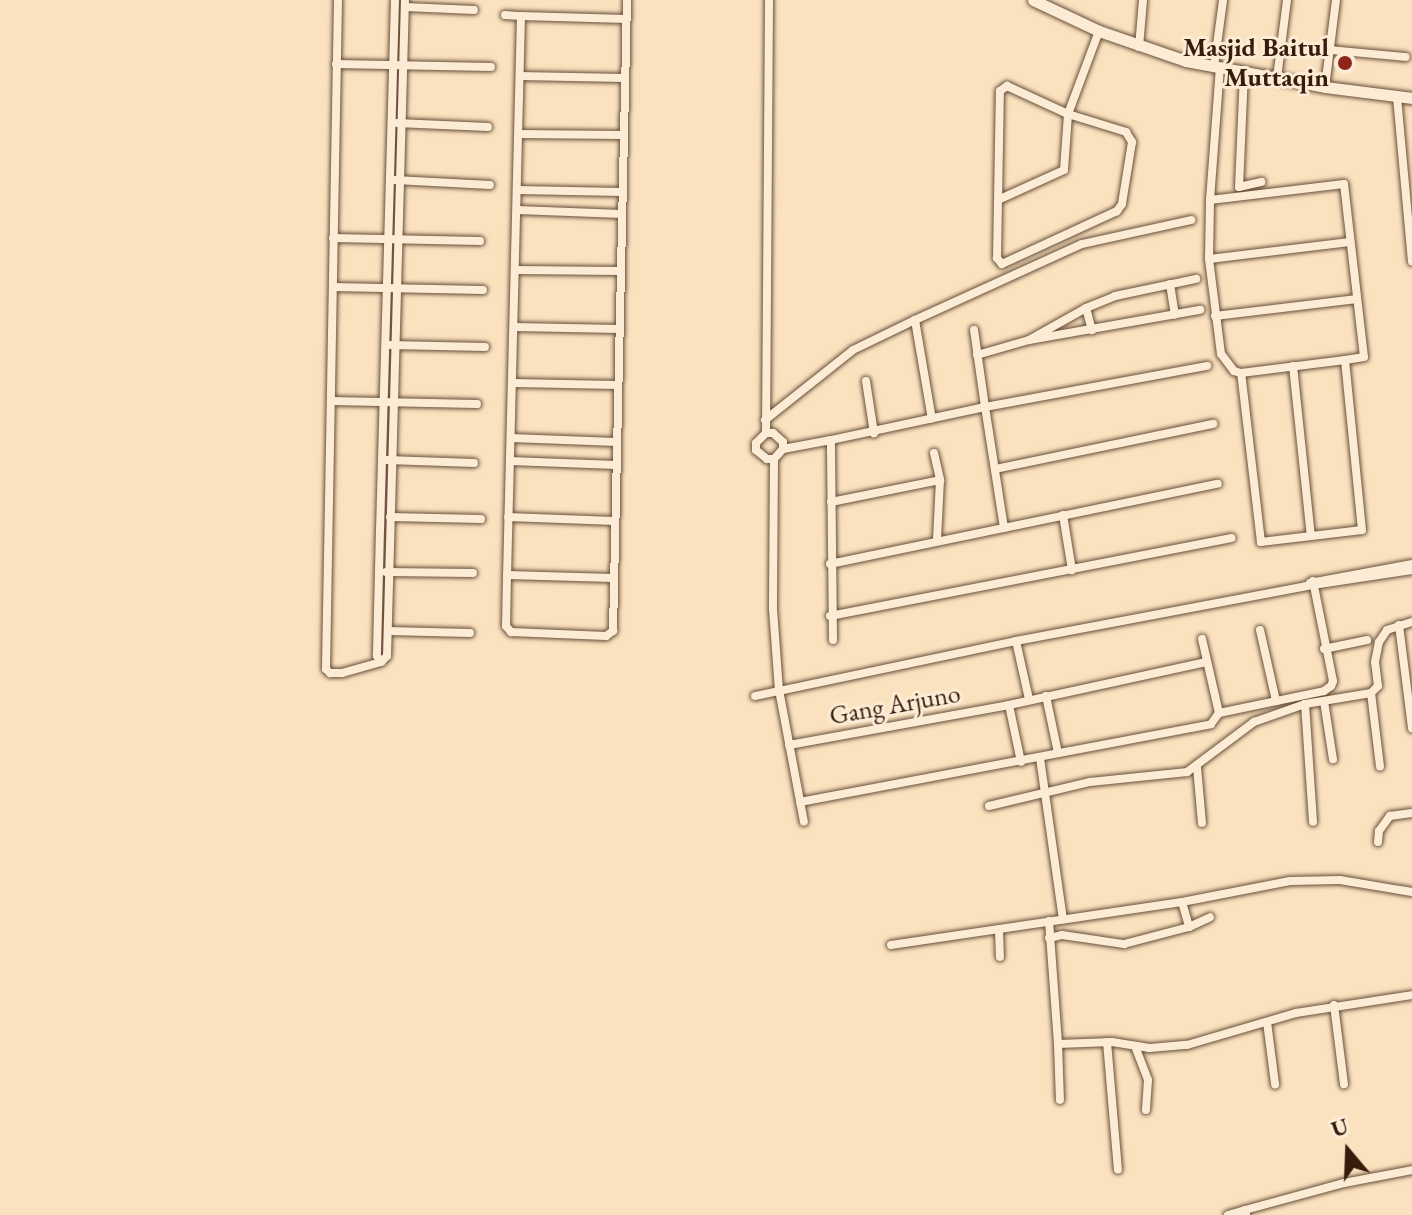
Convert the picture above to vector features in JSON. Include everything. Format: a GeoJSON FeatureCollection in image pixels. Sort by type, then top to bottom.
{"type":"FeatureCollection","features":[{"type":"Feature","properties":{"kind":"street"},"geometry":{"type":"LineString","coordinates":[[338,0],[326,669],[330,673],[342,673],[381,662],[387,656],[381,517],[389,402],[391,288],[388,238],[395,180]]}},
{"type":"Feature","properties":{"kind":"street"},"geometry":{"type":"LineString","coordinates":[[391,288],[399,238],[392,66],[395,0]]}},
{"type":"Feature","properties":{"kind":"street"},"geometry":{"type":"LineString","coordinates":[[521,16],[506,626],[511,632],[606,636],[613,631],[627,0]]}},
{"type":"Feature","properties":{"kind":"street"},"geometry":{"type":"LineString","coordinates":[[769,0],[766,433],[756,443],[756,450],[767,459],[774,459]]}},
{"type":"Feature","properties":{"kind":"street"},"geometry":{"type":"LineString","coordinates":[[1033,0],[1097,37],[1217,68],[1412,98]]}},
{"type":"Feature","properties":{"kind":"street"},"geometry":{"type":"LineString","coordinates":[[1139,47],[1143,0]]}},
{"type":"Feature","properties":{"kind":"street"},"geometry":{"type":"LineString","coordinates":[[1210,200],[1344,184],[1364,357],[1241,373],[1234,371],[1221,354],[1209,259],[1210,200],[1217,68],[1223,0]]}},
{"type":"Feature","properties":{"kind":"street"},"geometry":{"type":"LineString","coordinates":[[1277,78],[1287,0]]}},
{"type":"Feature","properties":{"kind":"street"},"geometry":{"type":"LineString","coordinates":[[1325,87],[1336,0]]}},
{"type":"Feature","properties":{"kind":"street"},"geometry":{"type":"LineString","coordinates":[[396,123],[403,65],[405,3],[474,10]]}},
{"type":"Feature","properties":{"kind":"street"},"geometry":{"type":"LineString","coordinates":[[505,15],[626,19]]}},
{"type":"Feature","properties":{"kind":"street"},"geometry":{"type":"LineString","coordinates":[[1000,199],[1061,174],[1066,166],[1068,114],[1097,37]]}},
{"type":"Feature","properties":{"kind":"street"},"geometry":{"type":"LineString","coordinates":[[1330,50],[1406,57]]}},
{"type":"Feature","properties":{"kind":"street"},"geometry":{"type":"LineString","coordinates":[[336,64],[491,67]]}},
{"type":"Feature","properties":{"kind":"street"},"geometry":{"type":"LineString","coordinates":[[1244,73],[1239,187],[1261,182]]}},
{"type":"Feature","properties":{"kind":"street"},"geometry":{"type":"LineString","coordinates":[[520,76],[624,78]]}},
{"type":"Feature","properties":{"kind":"street"},"geometry":{"type":"LineString","coordinates":[[1003,87],[1016,87],[1068,114],[1130,136],[1120,208],[1002,264],[997,258],[1000,91],[1003,87]]}},
{"type":"Feature","properties":{"kind":"street"},"geometry":{"type":"LineString","coordinates":[[1397,97],[1412,261]]}},
{"type":"Feature","properties":{"kind":"street"},"geometry":{"type":"LineString","coordinates":[[396,123],[488,127]]}},
{"type":"Feature","properties":{"kind":"street"},"geometry":{"type":"LineString","coordinates":[[519,134],[623,135]]}},
{"type":"Feature","properties":{"kind":"street"},"geometry":{"type":"LineString","coordinates":[[395,180],[490,185]]}},
{"type":"Feature","properties":{"kind":"street"},"geometry":{"type":"LineString","coordinates":[[517,190],[622,192]]}},
{"type":"Feature","properties":{"kind":"street"},"geometry":{"type":"LineString","coordinates":[[517,210],[622,214]]}},
{"type":"Feature","properties":{"kind":"street"},"geometry":{"type":"LineString","coordinates":[[765,420],[853,350],[915,320],[1082,244],[1191,220]]}},
{"type":"Feature","properties":{"kind":"street"},"geometry":{"type":"LineString","coordinates":[[333,238],[480,241]]}},
{"type":"Feature","properties":{"kind":"street"},"geometry":{"type":"LineString","coordinates":[[1209,259],[1350,242]]}},
{"type":"Feature","properties":{"kind":"street"},"geometry":{"type":"LineString","coordinates":[[515,270],[620,271]]}},
{"type":"Feature","properties":{"kind":"street"},"geometry":{"type":"LineString","coordinates":[[1029,340],[1086,308],[1115,296],[1196,279]]}},
{"type":"Feature","properties":{"kind":"street"},"geometry":{"type":"LineString","coordinates":[[1170,284],[1175,315]]}},
{"type":"Feature","properties":{"kind":"street"},"geometry":{"type":"LineString","coordinates":[[333,287],[483,290]]}},
{"type":"Feature","properties":{"kind":"street"},"geometry":{"type":"LineString","coordinates":[[1215,316],[1357,299]]}},
{"type":"Feature","properties":{"kind":"street"},"geometry":{"type":"LineString","coordinates":[[1086,308],[1092,330]]}},
{"type":"Feature","properties":{"kind":"street"},"geometry":{"type":"LineString","coordinates":[[977,355],[1029,340],[1200,310]]}},
{"type":"Feature","properties":{"kind":"street"},"geometry":{"type":"LineString","coordinates":[[915,320],[932,419]]}},
{"type":"Feature","properties":{"kind":"street"},"geometry":{"type":"LineString","coordinates":[[514,327],[619,329]]}},
{"type":"Feature","properties":{"kind":"street"},"geometry":{"type":"LineString","coordinates":[[974,330],[1004,528]]}},
{"type":"Feature","properties":{"kind":"street"},"geometry":{"type":"LineString","coordinates":[[390,345],[485,347]]}},
{"type":"Feature","properties":{"kind":"street"},"geometry":{"type":"LineString","coordinates":[[1241,373],[1261,542],[1362,530],[1345,360]]}},
{"type":"Feature","properties":{"kind":"street"},"geometry":{"type":"LineString","coordinates":[[804,822],[779,690],[773,609],[774,459],[783,449],[874,433],[985,407],[1207,366]]}},
{"type":"Feature","properties":{"kind":"street"},"geometry":{"type":"LineString","coordinates":[[1293,366],[1311,536]]}},
{"type":"Feature","properties":{"kind":"street"},"geometry":{"type":"LineString","coordinates":[[866,381],[874,433]]}},
{"type":"Feature","properties":{"kind":"street"},"geometry":{"type":"LineString","coordinates":[[513,383],[617,385]]}},
{"type":"Feature","properties":{"kind":"street"},"geometry":{"type":"LineString","coordinates":[[331,401],[477,404]]}},
{"type":"Feature","properties":{"kind":"street"},"geometry":{"type":"LineString","coordinates":[[995,469],[1213,424]]}},
{"type":"Feature","properties":{"kind":"street"},"geometry":{"type":"LineString","coordinates":[[766,433],[779,436],[783,449]]}},
{"type":"Feature","properties":{"kind":"street"},"geometry":{"type":"LineString","coordinates":[[511,438],[616,442]]}},
{"type":"Feature","properties":{"kind":"street"},"geometry":{"type":"LineString","coordinates":[[831,440],[830,616],[833,640]]}},
{"type":"Feature","properties":{"kind":"street"},"geometry":{"type":"LineString","coordinates":[[934,453],[940,480],[937,540]]}},
{"type":"Feature","properties":{"kind":"street"},"geometry":{"type":"LineString","coordinates":[[381,662],[377,656],[391,517],[387,460]]}},
{"type":"Feature","properties":{"kind":"street"},"geometry":{"type":"LineString","coordinates":[[387,460],[474,463]]}},
{"type":"Feature","properties":{"kind":"street"},"geometry":{"type":"LineString","coordinates":[[510,461],[616,465]]}},
{"type":"Feature","properties":{"kind":"street"},"geometry":{"type":"LineString","coordinates":[[831,502],[940,480]]}},
{"type":"Feature","properties":{"kind":"street"},"geometry":{"type":"LineString","coordinates":[[830,564],[1218,484]]}},
{"type":"Feature","properties":{"kind":"street"},"geometry":{"type":"LineString","coordinates":[[1063,515],[1072,570]]}},
{"type":"Feature","properties":{"kind":"street"},"geometry":{"type":"LineString","coordinates":[[381,517],[481,519]]}},
{"type":"Feature","properties":{"kind":"street"},"geometry":{"type":"LineString","coordinates":[[508,517],[615,521]]}},
{"type":"Feature","properties":{"kind":"street"},"geometry":{"type":"LineString","coordinates":[[830,616],[1231,538]]}},
{"type":"Feature","properties":{"kind":"street"},"geometry":{"type":"LineString","coordinates":[[755,696],[1016,641],[1412,564]]}},
{"type":"Feature","properties":{"kind":"street"},"geometry":{"type":"LineString","coordinates":[[1311,585],[1412,570]]}},
{"type":"Feature","properties":{"kind":"street"},"geometry":{"type":"LineString","coordinates":[[385,572],[473,573]]}},
{"type":"Feature","properties":{"kind":"street"},"geometry":{"type":"LineString","coordinates":[[507,575],[613,578]]}},
{"type":"Feature","properties":{"kind":"street"},"geometry":{"type":"LineString","coordinates":[[800,802],[1204,727],[1219,713],[1324,691],[1333,681],[1311,585]]}},
{"type":"Feature","properties":{"kind":"street"},"geometry":{"type":"LineString","coordinates":[[989,806],[1115,778],[1181,773],[1197,767],[1254,722],[1305,704],[1371,693],[1378,686],[1375,662],[1379,642],[1387,630],[1412,622]]}},
{"type":"Feature","properties":{"kind":"street"},"geometry":{"type":"LineString","coordinates":[[1399,625],[1412,728]]}},
{"type":"Feature","properties":{"kind":"street"},"geometry":{"type":"LineString","coordinates":[[1260,630],[1276,701]]}},
{"type":"Feature","properties":{"kind":"street"},"geometry":{"type":"LineString","coordinates":[[388,631],[470,633]]}},
{"type":"Feature","properties":{"kind":"street"},"geometry":{"type":"LineString","coordinates":[[1202,639],[1219,713]]}},
{"type":"Feature","properties":{"kind":"street"},"geometry":{"type":"LineString","coordinates":[[1324,649],[1367,640]]}},
{"type":"Feature","properties":{"kind":"street"},"geometry":{"type":"LineString","coordinates":[[1016,641],[1029,699]]}},
{"type":"Feature","properties":{"kind":"street","name":"Gang Arjuno"},"geometry":{"type":"LineString","coordinates":[[789,745],[1009,705],[1206,662]]}},
{"type":"Feature","properties":{"kind":"street"},"geometry":{"type":"LineString","coordinates":[[1371,693],[1380,766]]}},
{"type":"Feature","properties":{"kind":"street"},"geometry":{"type":"LineString","coordinates":[[1046,696],[1058,753]]}},
{"type":"Feature","properties":{"kind":"street"},"geometry":{"type":"LineString","coordinates":[[1324,701],[1333,759]]}},
{"type":"Feature","properties":{"kind":"street"},"geometry":{"type":"LineString","coordinates":[[1305,704],[1313,822]]}},
{"type":"Feature","properties":{"kind":"street"},"geometry":{"type":"LineString","coordinates":[[1009,705],[1021,762]]}},
{"type":"Feature","properties":{"kind":"street"},"geometry":{"type":"LineString","coordinates":[[1040,758],[1063,919]]}},
{"type":"Feature","properties":{"kind":"street"},"geometry":{"type":"LineString","coordinates":[[1197,767],[1202,823]]}},
{"type":"Feature","properties":{"kind":"street"},"geometry":{"type":"LineString","coordinates":[[1378,842],[1379,831],[1390,816],[1412,813]]}},
{"type":"Feature","properties":{"kind":"street"},"geometry":{"type":"LineString","coordinates":[[1049,930],[1063,919],[1314,879],[1412,892]]}},
{"type":"Feature","properties":{"kind":"street"},"geometry":{"type":"LineString","coordinates":[[1182,902],[1188,922]]}},
{"type":"Feature","properties":{"kind":"street"},"geometry":{"type":"LineString","coordinates":[[891,945],[999,930],[1049,930],[1062,935],[1124,944],[1210,917]]}},
{"type":"Feature","properties":{"kind":"street"},"geometry":{"type":"LineString","coordinates":[[999,930],[1000,955]]}},
{"type":"Feature","properties":{"kind":"street"},"geometry":{"type":"LineString","coordinates":[[1049,930],[1060,1100]]}},
{"type":"Feature","properties":{"kind":"street"},"geometry":{"type":"LineString","coordinates":[[1058,1044],[1187,1045],[1334,1005],[1412,995]]}},
{"type":"Feature","properties":{"kind":"street"},"geometry":{"type":"LineString","coordinates":[[1334,1005],[1344,1084]]}},
{"type":"Feature","properties":{"kind":"street"},"geometry":{"type":"LineString","coordinates":[[1267,1022],[1275,1084]]}},
{"type":"Feature","properties":{"kind":"street"},"geometry":{"type":"LineString","coordinates":[[1107,1042],[1118,1170]]}},
{"type":"Feature","properties":{"kind":"street"},"geometry":{"type":"LineString","coordinates":[[1135,1046],[1148,1080],[1146,1110]]}},
{"type":"Feature","properties":{"kind":"street"},"geometry":{"type":"LineString","coordinates":[[1228,1215],[1344,1183],[1412,1170]]}},
{"type":"Feature","properties":{"kind":"place","name":"Masjid Baitul Muttaqin"},"geometry":{"type":"Point","coordinates":[1345,63]}}]}
